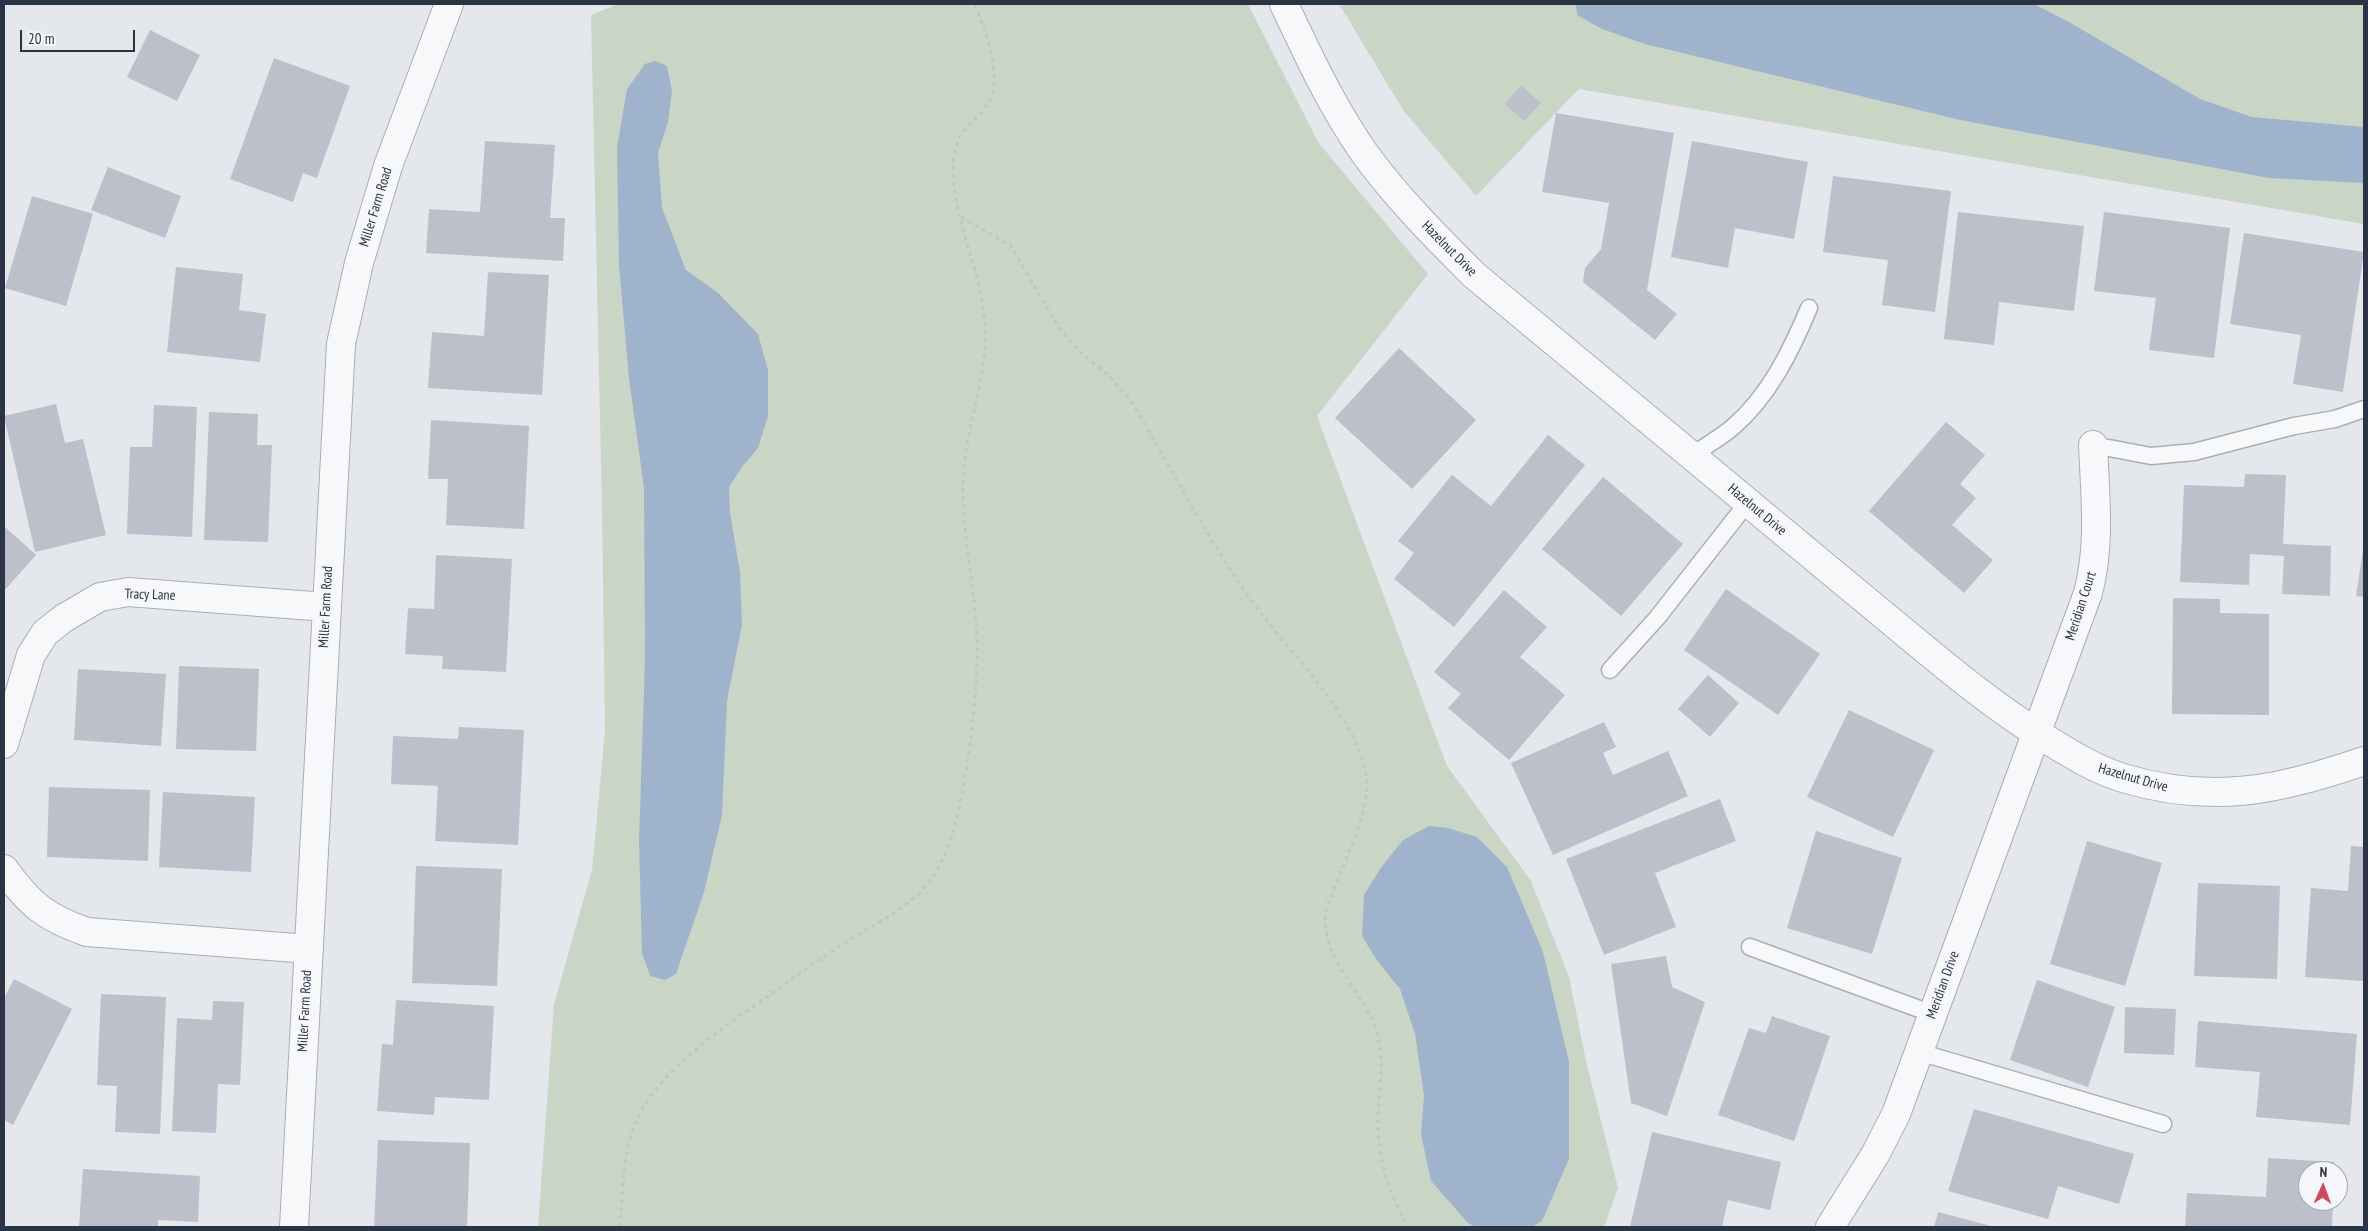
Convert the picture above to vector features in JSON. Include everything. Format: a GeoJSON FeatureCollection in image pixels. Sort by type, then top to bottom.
{"type":"FeatureCollection","features":[{"type":"Feature","properties":{"kind":"street","name":"Miller Farm Road"},"geometry":{"type":"LineString","coordinates":[[294,1227],[341,344],[359,263],[388,166],[449,4]]}},
{"type":"Feature","properties":{"kind":"street","name":"Hazelnut Drive"},"geometry":{"type":"LineString","coordinates":[[1284,4],[1305,50],[1365,153],[1411,211],[1474,275],[1985,698],[2036,733],[2086,763],[2121,777],[2156,787],[2194,792],[2225,793],[2265,789],[2306,780],[2364,761]]}},
{"type":"Feature","properties":{"kind":"street","name":"Meridian Court"},"geometry":{"type":"LineString","coordinates":[[2036,733],[2088,593],[2094,568],[2097,538],[2092,444]]}},
{"type":"Feature","properties":{"kind":"street","name":"Tracy Lane"},"geometry":{"type":"LineString","coordinates":[[4,744],[31,655],[44,633],[64,618],[100,597],[128,592],[326,608]]}},
{"type":"Feature","properties":{"kind":"street","name":"Meridian Drive"},"geometry":{"type":"LineString","coordinates":[[1830,1227],[1886,1136],[1919,1052],[2036,733]]}},
{"type":"Feature","properties":{"kind":"street"},"geometry":{"type":"LineString","coordinates":[[4,869],[16,886],[38,909],[58,922],[87,932],[309,949]]}},
{"type":"Feature","properties":{"kind":"lane"},"geometry":{"type":"LineString","coordinates":[[1692,456],[1733,427],[1752,408],[1792,348],[1809,308]]}},
{"type":"Feature","properties":{"kind":"lane"},"geometry":{"type":"LineString","coordinates":[[2092,444],[2151,456],[2194,452],[2284,428],[2335,419],[2364,409]]}},
{"type":"Feature","properties":{"kind":"lane"},"geometry":{"type":"LineString","coordinates":[[1610,670],[1657,618],[1748,502]]}},
{"type":"Feature","properties":{"kind":"lane"},"geometry":{"type":"LineString","coordinates":[[1750,947],[1933,1014]]}},
{"type":"Feature","properties":{"kind":"lane"},"geometry":{"type":"LineString","coordinates":[[1919,1052],[2163,1124]]}},
{"type":"Feature","properties":{"kind":"path"},"geometry":{"type":"LineString","coordinates":[[620,1227],[629,1141],[637,1119],[649,1097],[683,1063],[722,1029],[812,964],[918,896],[942,862],[952,836],[968,762],[974,712],[977,647],[963,488],[965,457],[983,362],[986,331],[978,277],[954,184],[955,153],[961,134],[974,122],[990,102],[994,88],[989,46],[982,20],[974,4]]}},
{"type":"Feature","properties":{"kind":"path"},"geometry":{"type":"LineString","coordinates":[[961,217],[1011,246],[1060,328],[1079,351],[1110,377],[1129,398],[1246,593],[1322,688],[1357,744],[1366,776],[1364,809],[1355,838],[1326,911],[1328,941],[1344,975],[1377,1033],[1381,1064],[1378,1127],[1384,1172],[1398,1210],[1408,1227]]}},
{"type":"Feature","properties":{"kind":"green space"},"geometry":{"type":"Polygon","coordinates":[[[618,4],[1248,4],[1318,142],[1428,274],[1317,416],[1447,766],[1531,881],[1569,977],[1586,1061],[1618,1188],[1604,1227],[538,1227],[554,1004],[592,870],[605,731],[591,15],[618,4]]]}},
{"type":"Feature","properties":{"kind":"green space"},"geometry":{"type":"Polygon","coordinates":[[[1339,4],[2364,4],[2364,224],[1579,89],[1476,196],[1403,110],[1339,4]]]}},
{"type":"Feature","properties":{"kind":"water"},"geometry":{"type":"Polygon","coordinates":[[[1576,4],[2034,4],[2069,22],[2200,99],[2252,117],[2364,127],[2364,183],[2269,178],[1960,120],[1645,44],[1602,29],[1577,15],[1576,4]]]}},
{"type":"Feature","properties":{"kind":"water"},"geometry":{"type":"Polygon","coordinates":[[[655,61],[667,66],[672,91],[668,122],[658,153],[662,208],[686,270],[718,293],[758,334],[768,370],[768,416],[758,448],[742,467],[729,487],[730,513],[740,572],[742,625],[727,701],[722,815],[704,892],[676,974],[665,980],[650,976],[642,953],[639,842],[645,658],[644,488],[629,379],[619,265],[617,147],[627,89],[645,64],[655,61]]]}},
{"type":"Feature","properties":{"kind":"water"},"geometry":{"type":"Polygon","coordinates":[[[1429,826],[1448,828],[1477,837],[1507,867],[1543,952],[1569,1062],[1569,1159],[1542,1221],[1532,1227],[1475,1227],[1468,1223],[1431,1181],[1421,1134],[1424,1095],[1415,1034],[1400,989],[1376,959],[1362,936],[1364,895],[1380,869],[1403,840],[1429,826]]]}},
{"type":"Feature","properties":{"kind":"building"},"geometry":{"type":"Polygon","coordinates":[[[150,30],[200,55],[177,101],[127,77],[150,30]]]}},
{"type":"Feature","properties":{"kind":"building"},"geometry":{"type":"Polygon","coordinates":[[[274,58],[350,86],[317,178],[303,173],[293,202],[230,179],[274,58]]]}},
{"type":"Feature","properties":{"kind":"building"},"geometry":{"type":"Polygon","coordinates":[[[1521,85],[1541,103],[1524,121],[1505,104],[1521,85]]]}},
{"type":"Feature","properties":{"kind":"building"},"geometry":{"type":"Polygon","coordinates":[[[1556,113],[1674,133],[1647,290],[1677,314],[1655,340],[1583,282],[1585,268],[1601,249],[1609,203],[1542,192],[1556,113]]]}},
{"type":"Feature","properties":{"kind":"building"},"geometry":{"type":"Polygon","coordinates":[[[485,141],[555,145],[550,218],[565,218],[563,261],[426,253],[429,209],[480,212],[485,141]]]}},
{"type":"Feature","properties":{"kind":"building"},"geometry":{"type":"Polygon","coordinates":[[[1692,141],[1808,162],[1794,239],[1735,228],[1728,268],[1671,257],[1692,141]]]}},
{"type":"Feature","properties":{"kind":"building"},"geometry":{"type":"Polygon","coordinates":[[[108,167],[181,196],[165,238],[91,210],[108,167]]]}},
{"type":"Feature","properties":{"kind":"building"},"geometry":{"type":"Polygon","coordinates":[[[1833,176],[1951,191],[1935,312],[1882,305],[1888,260],[1823,252],[1833,176]]]}},
{"type":"Feature","properties":{"kind":"building"},"geometry":{"type":"Polygon","coordinates":[[[32,196],[93,214],[66,306],[5,288],[32,196]]]}},
{"type":"Feature","properties":{"kind":"building"},"geometry":{"type":"Polygon","coordinates":[[[1958,212],[2084,226],[2074,311],[1999,302],[1994,345],[1944,339],[1958,212]]]}},
{"type":"Feature","properties":{"kind":"building"},"geometry":{"type":"Polygon","coordinates":[[[2104,212],[2230,228],[2214,358],[2149,350],[2156,298],[2094,291],[2104,212]]]}},
{"type":"Feature","properties":{"kind":"building"},"geometry":{"type":"Polygon","coordinates":[[[2244,233],[2364,252],[2343,392],[2293,384],[2301,335],[2230,324],[2244,233]]]}},
{"type":"Feature","properties":{"kind":"building"},"geometry":{"type":"Polygon","coordinates":[[[176,267],[243,274],[239,310],[266,314],[260,362],[167,352],[176,267]]]}},
{"type":"Feature","properties":{"kind":"building"},"geometry":{"type":"Polygon","coordinates":[[[488,272],[549,275],[542,395],[428,388],[432,332],[484,336],[488,272]]]}},
{"type":"Feature","properties":{"kind":"building"},"geometry":{"type":"Polygon","coordinates":[[[1399,348],[1476,420],[1412,489],[1335,418],[1399,348]]]}},
{"type":"Feature","properties":{"kind":"building"},"geometry":{"type":"Polygon","coordinates":[[[56,404],[65,443],[83,439],[106,535],[35,552],[4,416],[56,404]]]}},
{"type":"Feature","properties":{"kind":"building"},"geometry":{"type":"Polygon","coordinates":[[[154,405],[197,407],[192,537],[127,534],[130,447],[152,447],[154,405]]]}},
{"type":"Feature","properties":{"kind":"building"},"geometry":{"type":"Polygon","coordinates":[[[209,412],[258,414],[257,445],[272,445],[268,542],[204,540],[209,412]]]}},
{"type":"Feature","properties":{"kind":"building"},"geometry":{"type":"Polygon","coordinates":[[[431,420],[529,426],[524,529],[446,525],[448,479],[428,479],[431,420]]]}},
{"type":"Feature","properties":{"kind":"building"},"geometry":{"type":"Polygon","coordinates":[[[1946,422],[1985,455],[1960,484],[1976,498],[1952,525],[1993,560],[1964,593],[1869,511],[1946,422]]]}},
{"type":"Feature","properties":{"kind":"building"},"geometry":{"type":"Polygon","coordinates":[[[1548,435],[1585,465],[1454,627],[1394,579],[1414,553],[1398,541],[1452,475],[1491,506],[1548,435]]]}},
{"type":"Feature","properties":{"kind":"building"},"geometry":{"type":"Polygon","coordinates":[[[2245,474],[2286,475],[2283,544],[2331,546],[2330,596],[2282,594],[2284,556],[2250,554],[2249,585],[2180,582],[2184,485],[2244,487],[2245,474]]]}},
{"type":"Feature","properties":{"kind":"building"},"geometry":{"type":"Polygon","coordinates":[[[1603,477],[1683,544],[1621,616],[1542,549],[1603,477]]]}},
{"type":"Feature","properties":{"kind":"building"},"geometry":{"type":"Polygon","coordinates":[[[4,526],[36,555],[4,591],[4,526]]]}},
{"type":"Feature","properties":{"kind":"building"},"geometry":{"type":"Polygon","coordinates":[[[2364,550],[2364,597],[2356,596],[2364,550]]]}},
{"type":"Feature","properties":{"kind":"building"},"geometry":{"type":"Polygon","coordinates":[[[436,555],[512,559],[506,672],[442,669],[443,656],[405,654],[408,608],[434,609],[436,555]]]}},
{"type":"Feature","properties":{"kind":"building"},"geometry":{"type":"Polygon","coordinates":[[[1726,589],[1820,654],[1778,715],[1684,650],[1726,589]]]}},
{"type":"Feature","properties":{"kind":"building"},"geometry":{"type":"Polygon","coordinates":[[[1504,590],[1547,627],[1520,657],[1565,695],[1509,760],[1448,708],[1461,694],[1434,672],[1504,590]]]}},
{"type":"Feature","properties":{"kind":"building"},"geometry":{"type":"Polygon","coordinates":[[[2173,598],[2220,599],[2220,613],[2269,614],[2269,715],[2172,714],[2173,598]]]}},
{"type":"Feature","properties":{"kind":"building"},"geometry":{"type":"Polygon","coordinates":[[[179,666],[259,669],[256,751],[176,749],[179,666]]]}},
{"type":"Feature","properties":{"kind":"building"},"geometry":{"type":"Polygon","coordinates":[[[78,669],[166,674],[161,746],[74,740],[78,669]]]}},
{"type":"Feature","properties":{"kind":"building"},"geometry":{"type":"Polygon","coordinates":[[[1708,675],[1739,703],[1710,737],[1678,709],[1708,675]]]}},
{"type":"Feature","properties":{"kind":"building"},"geometry":{"type":"Polygon","coordinates":[[[1849,710],[1934,750],[1893,837],[1807,797],[1849,710]]]}},
{"type":"Feature","properties":{"kind":"building"},"geometry":{"type":"Polygon","coordinates":[[[1604,722],[1616,747],[1603,753],[1613,775],[1668,751],[1688,796],[1553,855],[1511,763],[1604,722]]]}},
{"type":"Feature","properties":{"kind":"building"},"geometry":{"type":"Polygon","coordinates":[[[459,727],[524,730],[518,845],[435,841],[438,786],[391,784],[393,736],[458,739],[459,727]]]}},
{"type":"Feature","properties":{"kind":"building"},"geometry":{"type":"Polygon","coordinates":[[[49,787],[150,790],[148,861],[47,857],[49,787]]]}},
{"type":"Feature","properties":{"kind":"building"},"geometry":{"type":"Polygon","coordinates":[[[163,792],[255,797],[251,872],[159,867],[163,792]]]}},
{"type":"Feature","properties":{"kind":"building"},"geometry":{"type":"Polygon","coordinates":[[[1720,799],[1736,841],[1655,873],[1676,927],[1604,955],[1566,859],[1720,799]]]}},
{"type":"Feature","properties":{"kind":"building"},"geometry":{"type":"Polygon","coordinates":[[[1816,831],[1902,858],[1872,954],[1787,928],[1816,831]]]}},
{"type":"Feature","properties":{"kind":"building"},"geometry":{"type":"Polygon","coordinates":[[[2087,841],[2162,863],[2125,986],[2050,964],[2087,841]]]}},
{"type":"Feature","properties":{"kind":"building"},"geometry":{"type":"Polygon","coordinates":[[[2351,846],[2364,847],[2363,981],[2305,977],[2311,888],[2348,891],[2351,846]]]}},
{"type":"Feature","properties":{"kind":"building"},"geometry":{"type":"Polygon","coordinates":[[[416,866],[502,869],[497,986],[412,983],[416,866]]]}},
{"type":"Feature","properties":{"kind":"building"},"geometry":{"type":"Polygon","coordinates":[[[2198,883],[2280,886],[2277,979],[2194,976],[2198,883]]]}},
{"type":"Feature","properties":{"kind":"building"},"geometry":{"type":"Polygon","coordinates":[[[1666,956],[1672,987],[1705,1002],[1667,1116],[1631,1103],[1611,964],[1666,956]]]}},
{"type":"Feature","properties":{"kind":"building"},"geometry":{"type":"Polygon","coordinates":[[[14,979],[72,1009],[13,1125],[4,1120],[4,998],[14,979]]]}},
{"type":"Feature","properties":{"kind":"building"},"geometry":{"type":"Polygon","coordinates":[[[2037,980],[2115,1007],[2088,1087],[2010,1060],[2037,980]]]}},
{"type":"Feature","properties":{"kind":"building"},"geometry":{"type":"Polygon","coordinates":[[[101,994],[166,997],[160,1134],[115,1132],[117,1086],[97,1085],[101,994]]]}},
{"type":"Feature","properties":{"kind":"building"},"geometry":{"type":"Polygon","coordinates":[[[396,1000],[494,1006],[489,1100],[435,1097],[434,1115],[377,1111],[382,1044],[393,1045],[396,1000]]]}},
{"type":"Feature","properties":{"kind":"building"},"geometry":{"type":"Polygon","coordinates":[[[213,1001],[244,1002],[240,1085],[218,1084],[216,1133],[172,1131],[177,1018],[212,1020],[213,1001]]]}},
{"type":"Feature","properties":{"kind":"building"},"geometry":{"type":"Polygon","coordinates":[[[2125,1007],[2176,1009],[2174,1055],[2124,1053],[2125,1007]]]}},
{"type":"Feature","properties":{"kind":"building"},"geometry":{"type":"Polygon","coordinates":[[[1772,1016],[1830,1036],[1794,1141],[1718,1115],[1749,1028],[1766,1033],[1772,1016]]]}},
{"type":"Feature","properties":{"kind":"building"},"geometry":{"type":"Polygon","coordinates":[[[2198,1021],[2357,1034],[2350,1125],[2256,1117],[2260,1072],[2195,1067],[2198,1021]]]}},
{"type":"Feature","properties":{"kind":"building"},"geometry":{"type":"Polygon","coordinates":[[[1974,1109],[2134,1154],[2119,1204],[2058,1186],[2048,1219],[1948,1191],[1974,1109]]]}},
{"type":"Feature","properties":{"kind":"building"},"geometry":{"type":"Polygon","coordinates":[[[1652,1132],[1781,1162],[1770,1210],[1728,1200],[1722,1227],[1630,1227],[1652,1132]]]}},
{"type":"Feature","properties":{"kind":"building"},"geometry":{"type":"Polygon","coordinates":[[[378,1140],[470,1143],[467,1227],[374,1227],[378,1140]]]}},
{"type":"Feature","properties":{"kind":"building"},"geometry":{"type":"Polygon","coordinates":[[[2268,1158],[2318,1161],[2298,1161],[2298,1211],[2333,1211],[2332,1227],[2185,1227],[2187,1193],[2266,1197],[2268,1158]]]}},
{"type":"Feature","properties":{"kind":"building"},"geometry":{"type":"Polygon","coordinates":[[[83,1169],[200,1176],[198,1222],[158,1220],[158,1227],[79,1227],[83,1169]]]}},
{"type":"Feature","properties":{"kind":"building"},"geometry":{"type":"Polygon","coordinates":[[[1938,1212],[1995,1227],[1934,1227],[1938,1212]]]}}]}
